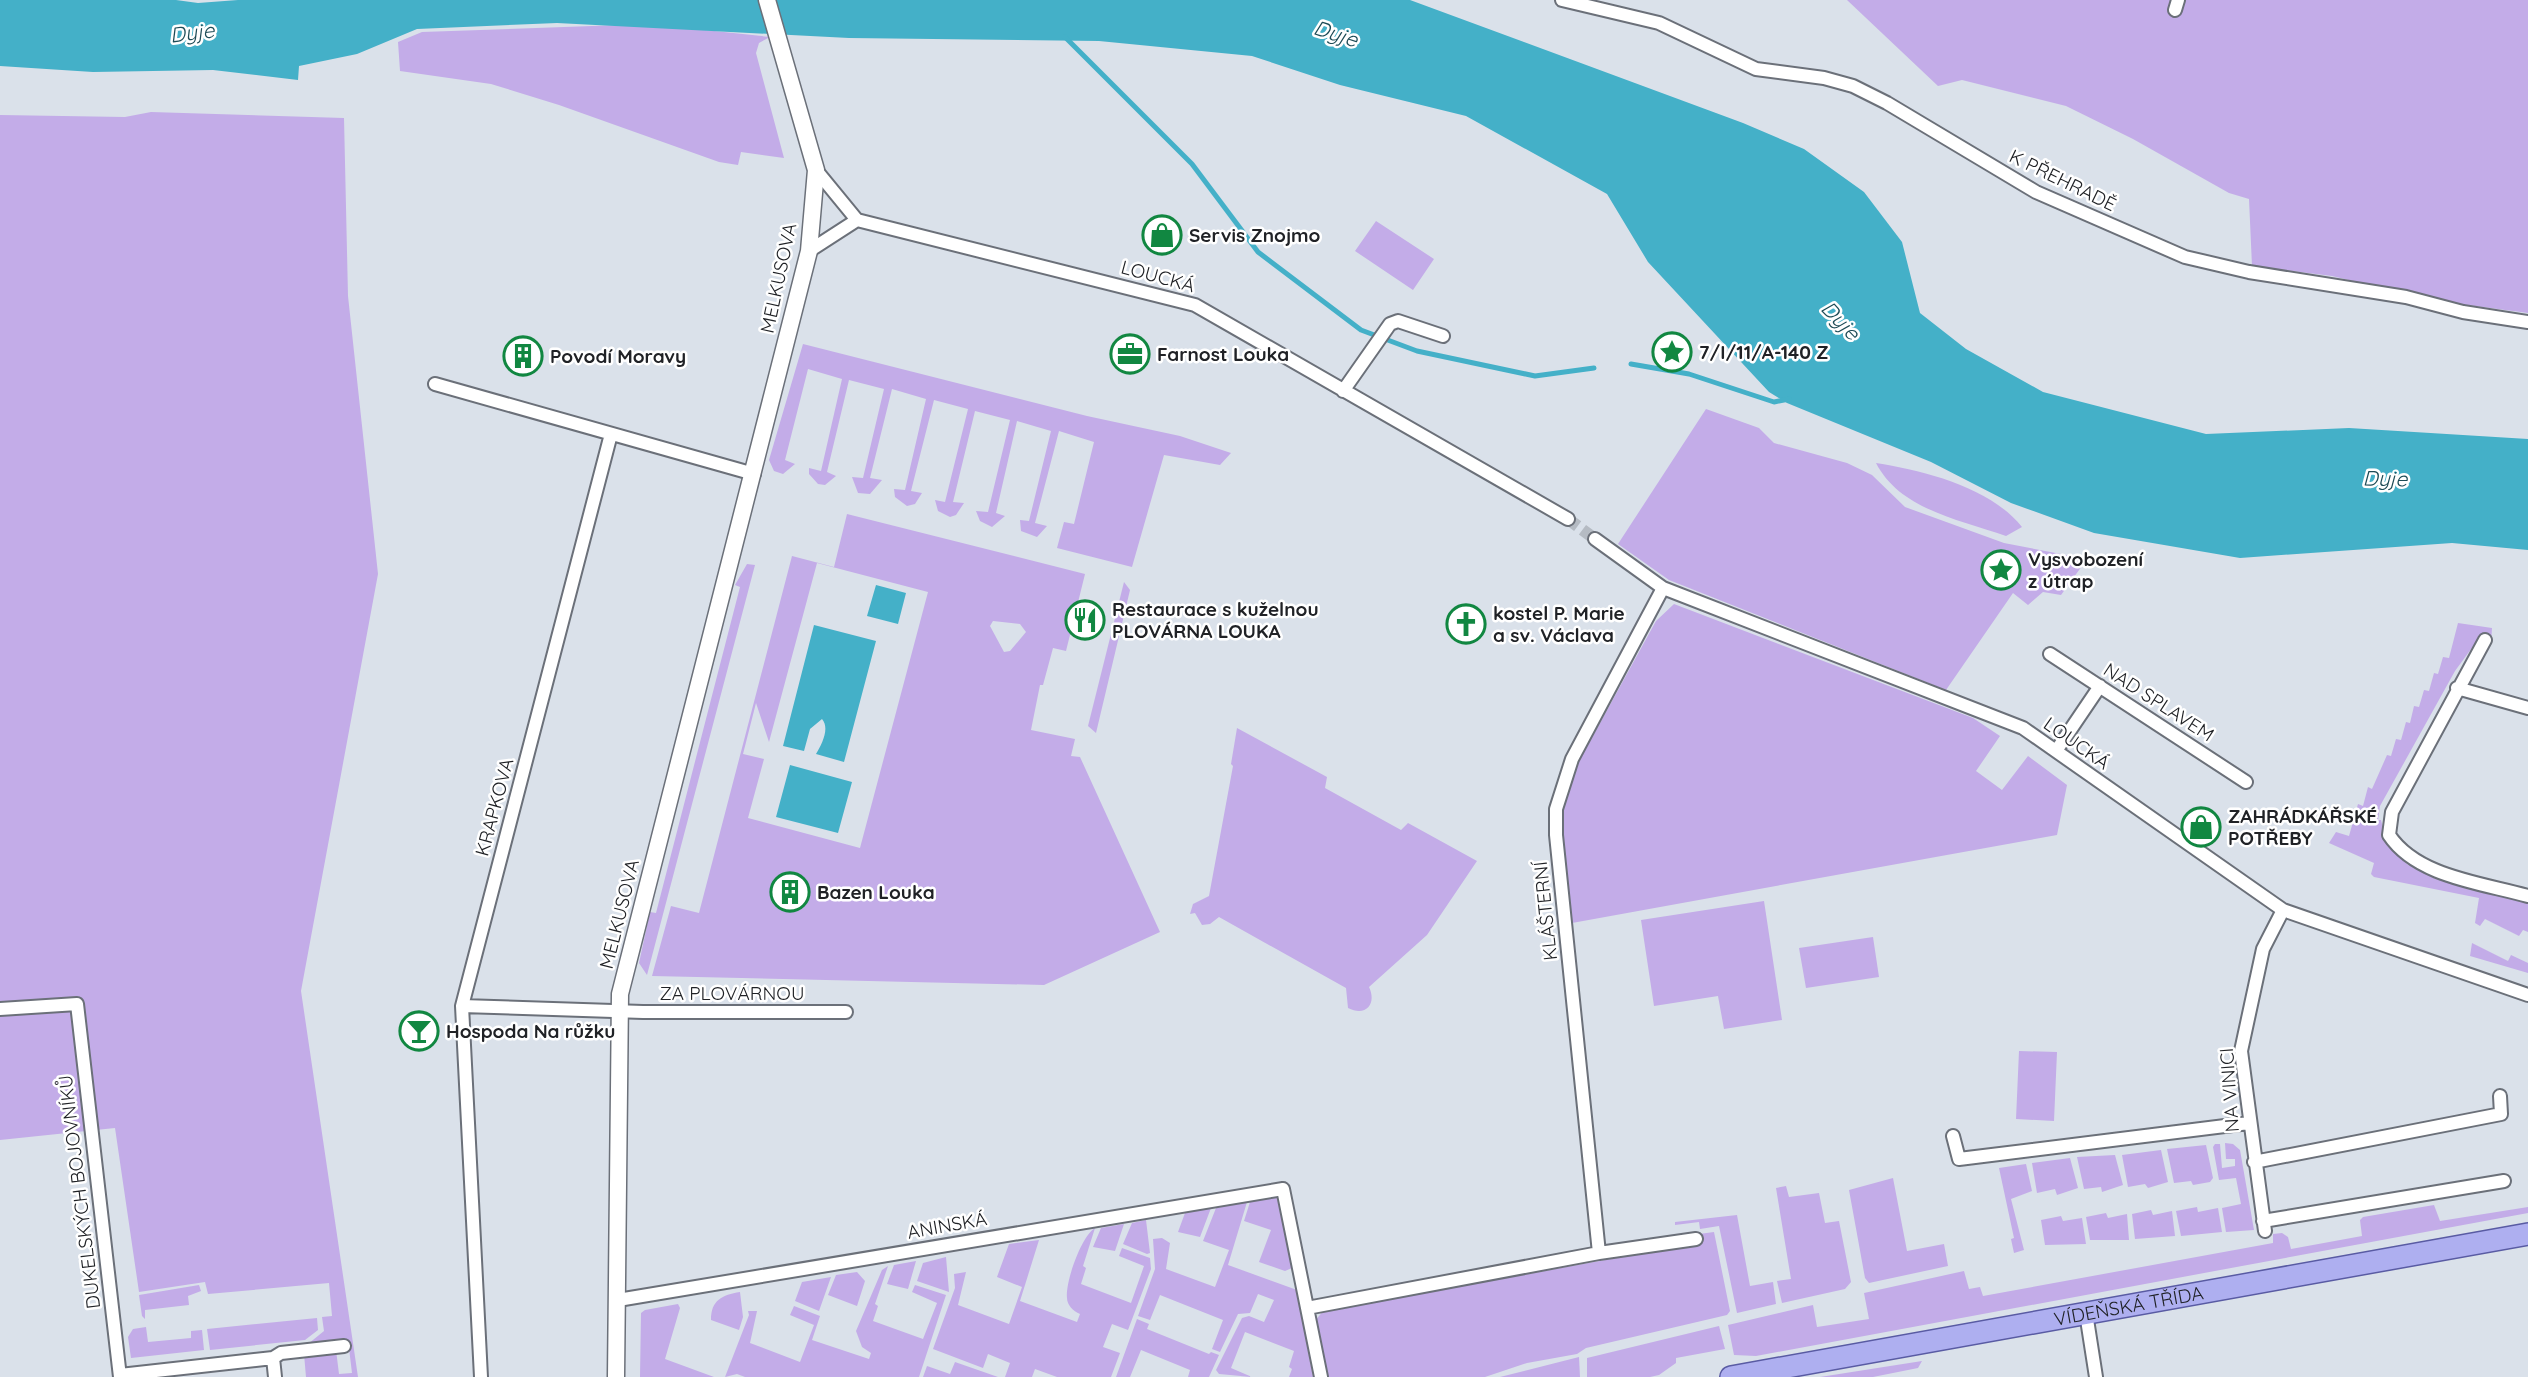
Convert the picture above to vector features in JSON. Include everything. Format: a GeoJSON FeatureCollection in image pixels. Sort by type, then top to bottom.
{"type":"FeatureCollection","features":[{"type":"Feature","properties":{"kind":"main road","name":"VÍDEŇSKÁ TŘÍDA"},"geometry":{"type":"LineString","coordinates":[[1731,1377],[2528,1234]]}},
{"type":"Feature","properties":{"kind":"street","name":"MELKUSOVA"},"geometry":{"type":"LineString","coordinates":[[616,1377],[620,994],[809,251],[816,170],[767,0]]}},
{"type":"Feature","properties":{"kind":"street","name":"K PŘEHRADĚ"},"geometry":{"type":"LineString","coordinates":[[1562,0],[1659,23],[1756,69],[1824,78],[1853,86],[1899,110],[2036,192],[2185,257],[2249,272],[2406,297],[2463,312],[2528,322]]}},
{"type":"Feature","properties":{"kind":"street"},"geometry":{"type":"LineString","coordinates":[[809,251],[857,220],[816,170]]}},
{"type":"Feature","properties":{"kind":"street","name":"LOUCKÁ"},"geometry":{"type":"LineString","coordinates":[[857,220],[1195,305],[1568,519]]}},
{"type":"Feature","properties":{"kind":"street"},"geometry":{"type":"LineString","coordinates":[[1343,391],[1390,324],[1398,321],[1443,336]]}},
{"type":"Feature","properties":{"kind":"street"},"geometry":{"type":"LineString","coordinates":[[436,384],[754,474]]}},
{"type":"Feature","properties":{"kind":"street","name":"KRAPKOVA"},"geometry":{"type":"LineString","coordinates":[[481,1377],[462,1006],[611,434]]}},
{"type":"Feature","properties":{"kind":"street","name":"LOUCKÁ"},"geometry":{"type":"LineString","coordinates":[[1595,538],[1663,588],[2023,728],[2283,910],[2528,995]]}},
{"type":"Feature","properties":{"kind":"street","name":"KLÁŠTERNÍ"},"geometry":{"type":"LineString","coordinates":[[1599,1254],[1556,835],[1556,809],[1572,759],[1663,588]]}},
{"type":"Feature","properties":{"kind":"street"},"geometry":{"type":"LineString","coordinates":[[2485,640],[2392,812],[2389,835],[2400,851],[2425,867],[2528,896]]}},
{"type":"Feature","properties":{"kind":"street","name":"NAD SPLAVEM"},"geometry":{"type":"LineString","coordinates":[[2050,654],[2246,782]]}},
{"type":"Feature","properties":{"kind":"street"},"geometry":{"type":"LineString","coordinates":[[2056,751],[2100,686]]}},
{"type":"Feature","properties":{"kind":"street"},"geometry":{"type":"LineString","coordinates":[[2457,688],[2528,708]]}},
{"type":"Feature","properties":{"kind":"street","name":"NA VINICI"},"geometry":{"type":"LineString","coordinates":[[2283,910],[2263,949],[2241,1051],[2264,1226],[2504,1181]]}},
{"type":"Feature","properties":{"kind":"street","name":"DUKELSKÝCH BOJOVNÍKŮ"},"geometry":{"type":"LineString","coordinates":[[0,1009],[77,1004],[120,1376],[155,1374],[273,1358],[281,1353],[344,1346]]}},
{"type":"Feature","properties":{"kind":"street","name":"ZA PLOVÁRNOU"},"geometry":{"type":"LineString","coordinates":[[462,1006],[619,1011],[846,1012]]}},
{"type":"Feature","properties":{"kind":"street"},"geometry":{"type":"LineString","coordinates":[[2254,1161],[2501,1114],[2500,1096]]}},
{"type":"Feature","properties":{"kind":"street"},"geometry":{"type":"LineString","coordinates":[[1953,1136],[1959,1159],[2249,1123]]}},
{"type":"Feature","properties":{"kind":"street","name":"ANINSKÁ"},"geometry":{"type":"LineString","coordinates":[[618,1300],[1283,1189],[1307,1308]]}},
{"type":"Feature","properties":{"kind":"street"},"geometry":{"type":"LineString","coordinates":[[1321,1377],[1307,1308],[1599,1254],[1696,1239]]}},
{"type":"Feature","properties":{"kind":"street"},"geometry":{"type":"LineString","coordinates":[[2086,1313],[2096,1377]]}},
{"type":"Feature","properties":{"kind":"street"},"geometry":{"type":"LineString","coordinates":[[273,1358],[275,1377]]}},
{"type":"Feature","properties":{"kind":"shaded area"},"geometry":{"type":"Polygon","coordinates":[[[1847,0],[2528,0],[2528,313],[2437,301],[2332,276],[2252,266],[2249,199],[2229,193],[2133,139],[2066,106],[1962,80],[1938,86],[1847,0]]]}},
{"type":"Feature","properties":{"kind":"shaded area"},"geometry":{"type":"Polygon","coordinates":[[[648,24],[770,37],[759,43],[756,53],[784,158],[741,152],[738,165],[719,162],[559,105],[491,84],[400,71],[398,42],[422,32],[648,24]]]}},
{"type":"Feature","properties":{"kind":"shaded area"},"geometry":{"type":"Polygon","coordinates":[[[151,112],[344,118],[348,296],[378,574],[301,991],[358,1377],[306,1377],[304,1354],[336,1350],[339,1374],[352,1373],[348,1340],[308,1344],[324,1331],[322,1317],[332,1316],[329,1283],[208,1294],[205,1282],[139,1292],[115,1128],[0,1140],[0,115],[125,117],[151,112]]]}},
{"type":"Feature","properties":{"kind":"shaded area"},"geometry":{"type":"Polygon","coordinates":[[[1376,221],[1434,259],[1413,290],[1355,251],[1376,221]]]}},
{"type":"Feature","properties":{"kind":"shaded area"},"geometry":{"type":"Polygon","coordinates":[[[803,344],[1087,416],[1180,436],[1231,453],[1220,465],[1164,455],[1132,567],[1057,548],[1064,522],[1074,524],[1094,442],[1059,431],[1035,523],[1047,526],[1037,537],[1021,531],[1020,520],[1029,521],[1051,431],[1017,421],[996,513],[1005,516],[992,527],[980,521],[976,511],[988,512],[1010,420],[975,411],[953,502],[964,503],[956,515],[950,517],[938,511],[935,500],[945,502],[968,409],[934,400],[911,491],[922,493],[915,504],[907,506],[895,497],[894,489],[905,490],[926,399],[892,389],[870,478],[882,480],[870,494],[858,493],[852,477],[863,478],[884,389],[849,380],[827,472],[836,476],[825,485],[818,484],[809,474],[809,468],[821,471],[842,379],[808,369],[785,460],[795,464],[783,474],[774,471],[769,460],[803,344]]]}},
{"type":"Feature","properties":{"kind":"shaded area"},"geometry":{"type":"Polygon","coordinates":[[[1706,409],[1759,428],[1774,443],[1847,463],[1872,475],[1905,507],[2004,543],[2087,559],[2061,595],[2043,592],[2028,605],[2013,593],[1946,690],[1669,580],[1618,544],[1706,409]]]}},
{"type":"Feature","properties":{"kind":"shaded area"},"geometry":{"type":"Polygon","coordinates":[[[1876,463],[1935,476],[1975,491],[2009,513],[2022,527],[2006,536],[1933,511],[1900,492],[1876,463]]]}},
{"type":"Feature","properties":{"kind":"shaded area"},"geometry":{"type":"Polygon","coordinates":[[[847,514],[1085,574],[1066,651],[1053,648],[1043,685],[1040,685],[1031,730],[1075,739],[1071,756],[1080,757],[1160,932],[1044,985],[652,976],[671,906],[699,913],[792,556],[834,567],[847,514]],[[817,563],[769,742],[756,703],[743,754],[764,759],[748,818],[860,848],[928,592],[817,563]],[[993,621],[990,626],[1004,652],[1010,651],[1026,632],[1020,624],[993,621]]]}},
{"type":"Feature","properties":{"kind":"shaded area"},"geometry":{"type":"Polygon","coordinates":[[[747,564],[755,565],[647,975],[639,963],[650,912],[656,913],[740,587],[735,585],[747,564]]]}},
{"type":"Feature","properties":{"kind":"shaded area"},"geometry":{"type":"Polygon","coordinates":[[[1124,582],[1130,590],[1096,733],[1088,726],[1124,582]]]}},
{"type":"Feature","properties":{"kind":"shaded area"},"geometry":{"type":"Polygon","coordinates":[[[1674,604],[1973,718],[2000,736],[1976,771],[2002,790],[2028,756],[2067,785],[2057,835],[1572,923],[1562,837],[1564,809],[1570,786],[1578,763],[1656,621],[1674,604]]]}},
{"type":"Feature","properties":{"kind":"shaded area"},"geometry":{"type":"Polygon","coordinates":[[[2458,623],[2492,628],[2491,644],[2486,644],[2489,637],[2482,634],[2455,671],[2380,806],[2378,820],[2381,820],[2387,844],[2408,865],[2528,901],[2528,932],[2523,930],[2519,936],[2485,919],[2480,926],[2475,923],[2479,898],[2374,877],[2371,874],[2374,863],[2329,843],[2336,832],[2349,836],[2358,804],[2363,806],[2368,787],[2372,789],[2387,755],[2391,756],[2396,739],[2401,740],[2406,722],[2410,723],[2414,706],[2419,707],[2424,690],[2429,691],[2434,673],[2438,674],[2443,657],[2449,658],[2458,623]]]}},
{"type":"Feature","properties":{"kind":"shaded area"},"geometry":{"type":"Polygon","coordinates":[[[1237,728],[1327,777],[1325,788],[1401,830],[1408,823],[1477,861],[1427,935],[1369,987],[1372,999],[1365,1010],[1348,1008],[1346,988],[1219,917],[1210,924],[1202,925],[1195,913],[1190,914],[1193,904],[1209,896],[1233,766],[1231,764],[1237,728]]]}},
{"type":"Feature","properties":{"kind":"shaded area"},"geometry":{"type":"Polygon","coordinates":[[[1764,901],[1782,1020],[1724,1029],[1718,996],[1654,1006],[1641,920],[1764,901]]]}},
{"type":"Feature","properties":{"kind":"shaded area"},"geometry":{"type":"Polygon","coordinates":[[[1873,937],[1879,977],[1806,988],[1799,948],[1873,937]]]}},
{"type":"Feature","properties":{"kind":"shaded area"},"geometry":{"type":"Polygon","coordinates":[[[2472,943],[2508,961],[2511,955],[2528,963],[2528,973],[2470,956],[2472,943]]]}},
{"type":"Feature","properties":{"kind":"shaded area"},"geometry":{"type":"Polygon","coordinates":[[[2019,1051],[2057,1052],[2054,1121],[2016,1119],[2019,1051]]]}},
{"type":"Feature","properties":{"kind":"shaded area"},"geometry":{"type":"Polygon","coordinates":[[[2225,1143],[2233,1144],[2240,1150],[2254,1230],[2226,1232],[2222,1208],[2241,1204],[2236,1178],[2219,1180],[2213,1147],[2215,1144],[2220,1144],[2222,1168],[2235,1166],[2235,1159],[2226,1159],[2225,1143]]]}},
{"type":"Feature","properties":{"kind":"shaded area"},"geometry":{"type":"Polygon","coordinates":[[[2206,1145],[2213,1178],[2210,1182],[2193,1185],[2191,1181],[2174,1183],[2167,1149],[2206,1145]]]}},
{"type":"Feature","properties":{"kind":"shaded area"},"geometry":{"type":"Polygon","coordinates":[[[2161,1150],[2168,1182],[2148,1188],[2145,1184],[2128,1187],[2122,1155],[2161,1150]]]}},
{"type":"Feature","properties":{"kind":"shaded area"},"geometry":{"type":"Polygon","coordinates":[[[2115,1155],[2123,1185],[2102,1192],[2101,1187],[2084,1189],[2077,1157],[2115,1155]]]}},
{"type":"Feature","properties":{"kind":"shaded area"},"geometry":{"type":"Polygon","coordinates":[[[2070,1158],[2078,1188],[2057,1195],[2055,1189],[2037,1193],[2032,1163],[2070,1158]]]}},
{"type":"Feature","properties":{"kind":"shaded area"},"geometry":{"type":"Polygon","coordinates":[[[2026,1164],[2032,1191],[2011,1199],[2024,1250],[2014,1253],[2011,1239],[2014,1238],[1999,1168],[2026,1164]]]}},
{"type":"Feature","properties":{"kind":"shaded area"},"geometry":{"type":"Polygon","coordinates":[[[1893,1178],[1907,1251],[1944,1244],[1948,1266],[1869,1283],[1865,1278],[1849,1190],[1893,1178]]]}},
{"type":"Feature","properties":{"kind":"shaded area"},"geometry":{"type":"Polygon","coordinates":[[[1786,1186],[1789,1197],[1819,1193],[1825,1223],[1839,1221],[1851,1282],[1845,1289],[1782,1303],[1777,1281],[1791,1279],[1776,1188],[1786,1186]]]}},
{"type":"Feature","properties":{"kind":"shaded area"},"geometry":{"type":"Polygon","coordinates":[[[1277,1197],[1292,1268],[1285,1271],[1259,1262],[1271,1230],[1244,1221],[1250,1202],[1277,1197]]]}},
{"type":"Feature","properties":{"kind":"shaded area"},"geometry":{"type":"Polygon","coordinates":[[[1247,1202],[1228,1265],[1297,1290],[1313,1377],[1289,1377],[1294,1351],[1245,1332],[1231,1368],[1252,1377],[1219,1374],[1216,1370],[1242,1318],[1249,1316],[1264,1322],[1274,1300],[1258,1294],[1250,1313],[1238,1314],[1220,1352],[1212,1349],[1223,1320],[1160,1295],[1150,1320],[1138,1316],[1155,1269],[1153,1239],[1162,1238],[1170,1243],[1166,1269],[1215,1287],[1229,1250],[1203,1241],[1216,1208],[1247,1202]]]}},
{"type":"Feature","properties":{"kind":"shaded area"},"geometry":{"type":"Polygon","coordinates":[[[2434,1205],[2440,1221],[2528,1207],[2528,1213],[1756,1356],[1734,1355],[1728,1325],[1813,1305],[1817,1327],[1869,1319],[1864,1293],[1964,1271],[1969,1289],[1980,1287],[1983,1296],[2273,1243],[2273,1234],[2282,1233],[2288,1237],[2291,1249],[2362,1236],[2360,1220],[2363,1217],[2434,1205]]]}},
{"type":"Feature","properties":{"kind":"shaded area"},"geometry":{"type":"Polygon","coordinates":[[[2197,1207],[2198,1212],[2218,1208],[2222,1232],[2181,1236],[2176,1211],[2197,1207]]]}},
{"type":"Feature","properties":{"kind":"shaded area"},"geometry":{"type":"Polygon","coordinates":[[[1211,1208],[1200,1237],[1178,1232],[1185,1213],[1211,1208]]]}},
{"type":"Feature","properties":{"kind":"shaded area"},"geometry":{"type":"Polygon","coordinates":[[[2151,1210],[2153,1215],[2172,1211],[2175,1236],[2135,1239],[2132,1214],[2151,1210]]]}},
{"type":"Feature","properties":{"kind":"shaded area"},"geometry":{"type":"Polygon","coordinates":[[[2106,1213],[2108,1218],[2127,1214],[2129,1240],[2090,1240],[2086,1217],[2106,1213]]]}},
{"type":"Feature","properties":{"kind":"shaded area"},"geometry":{"type":"Polygon","coordinates":[[[1737,1215],[1750,1286],[1773,1282],[1776,1304],[1737,1313],[1719,1226],[1700,1229],[1699,1222],[1675,1225],[1675,1222],[1737,1215]]]}},
{"type":"Feature","properties":{"kind":"shaded area"},"geometry":{"type":"Polygon","coordinates":[[[2061,1216],[2063,1221],[2082,1218],[2086,1244],[2045,1245],[2041,1220],[2061,1216]]]}},
{"type":"Feature","properties":{"kind":"shaded area"},"geometry":{"type":"Polygon","coordinates":[[[1146,1220],[1150,1253],[1147,1254],[1123,1244],[1132,1223],[1146,1220]]]}},
{"type":"Feature","properties":{"kind":"shaded area"},"geometry":{"type":"Polygon","coordinates":[[[1124,1224],[1115,1251],[1093,1247],[1101,1228],[1124,1224]]]}},
{"type":"Feature","properties":{"kind":"shaded area"},"geometry":{"type":"Polygon","coordinates":[[[1095,1228],[1083,1266],[1086,1268],[1081,1284],[1131,1303],[1144,1266],[1119,1256],[1122,1248],[1150,1258],[1151,1269],[1128,1330],[1112,1324],[1103,1347],[1120,1353],[1111,1377],[1057,1377],[1035,1369],[1032,1377],[1005,1377],[1010,1363],[988,1354],[983,1368],[933,1349],[955,1288],[954,1274],[966,1272],[958,1305],[1009,1324],[1022,1287],[997,1277],[1009,1244],[1039,1240],[1020,1301],[1077,1322],[1080,1314],[1071,1308],[1067,1301],[1067,1291],[1075,1260],[1090,1232],[1095,1228]]]}},
{"type":"Feature","properties":{"kind":"shaded area"},"geometry":{"type":"Polygon","coordinates":[[[1714,1232],[1730,1311],[1727,1315],[1586,1348],[1577,1354],[1527,1363],[1485,1377],[1327,1377],[1315,1321],[1323,1311],[1699,1243],[1699,1234],[1714,1232]]]}},
{"type":"Feature","properties":{"kind":"shaded area"},"geometry":{"type":"Polygon","coordinates":[[[946,1257],[949,1292],[917,1281],[923,1263],[946,1257]]]}},
{"type":"Feature","properties":{"kind":"shaded area"},"geometry":{"type":"Polygon","coordinates":[[[916,1261],[908,1289],[887,1284],[894,1265],[916,1261]]]}},
{"type":"Feature","properties":{"kind":"shaded area"},"geometry":{"type":"Polygon","coordinates":[[[888,1266],[875,1304],[878,1306],[873,1321],[923,1339],[937,1303],[912,1292],[915,1285],[946,1295],[919,1377],[745,1377],[737,1374],[725,1377],[749,1315],[748,1311],[757,1311],[750,1343],[800,1362],[814,1325],[790,1315],[794,1306],[820,1316],[812,1340],[869,1359],[871,1353],[862,1347],[856,1331],[882,1270],[888,1266]]]}},
{"type":"Feature","properties":{"kind":"shaded area"},"geometry":{"type":"Polygon","coordinates":[[[857,1272],[865,1281],[857,1306],[828,1295],[836,1275],[857,1272]]]}},
{"type":"Feature","properties":{"kind":"shaded area"},"geometry":{"type":"Polygon","coordinates":[[[831,1277],[819,1311],[795,1301],[802,1282],[831,1277]]]}},
{"type":"Feature","properties":{"kind":"shaded area"},"geometry":{"type":"Polygon","coordinates":[[[199,1285],[201,1291],[188,1296],[189,1305],[145,1310],[145,1319],[142,1316],[139,1295],[199,1285]]]}},
{"type":"Feature","properties":{"kind":"shaded area"},"geometry":{"type":"Polygon","coordinates":[[[740,1292],[743,1317],[739,1330],[711,1320],[715,1303],[740,1292]]]}},
{"type":"Feature","properties":{"kind":"shaded area"},"geometry":{"type":"Polygon","coordinates":[[[678,1304],[680,1308],[665,1359],[714,1377],[640,1377],[641,1313],[678,1304]]]}},
{"type":"Feature","properties":{"kind":"shaded area"},"geometry":{"type":"Polygon","coordinates":[[[317,1318],[318,1330],[305,1340],[210,1350],[207,1329],[317,1318]]]}},
{"type":"Feature","properties":{"kind":"shaded area"},"geometry":{"type":"Polygon","coordinates":[[[1137,1319],[1149,1324],[1147,1329],[1209,1354],[1211,1352],[1219,1355],[1209,1377],[1188,1377],[1190,1370],[1141,1350],[1130,1377],[1116,1377],[1137,1319]]]}},
{"type":"Feature","properties":{"kind":"shaded area"},"geometry":{"type":"Polygon","coordinates":[[[1719,1326],[1725,1349],[1676,1358],[1676,1363],[1659,1375],[1587,1377],[1587,1358],[1719,1326]]]}},
{"type":"Feature","properties":{"kind":"shaded area"},"geometry":{"type":"Polygon","coordinates":[[[146,1327],[148,1342],[191,1338],[191,1331],[202,1330],[204,1350],[131,1358],[128,1337],[133,1329],[146,1327]]]}},
{"type":"Feature","properties":{"kind":"shaded area"},"geometry":{"type":"Polygon","coordinates":[[[1579,1357],[1580,1377],[1500,1377],[1579,1357]]]}},
{"type":"Feature","properties":{"kind":"shaded area"},"geometry":{"type":"Polygon","coordinates":[[[1922,1361],[1918,1368],[1873,1377],[1820,1377],[1922,1361]]]}},
{"type":"Feature","properties":{"kind":"shaded area"},"geometry":{"type":"Polygon","coordinates":[[[955,1362],[998,1377],[923,1377],[927,1366],[950,1374],[955,1362]]]}},
{"type":"Feature","properties":{"kind":"water","name":"Dyje"},"geometry":{"type":"Polygon","coordinates":[[[0,0],[176,0],[198,3],[238,0],[1410,0],[1743,123],[1804,149],[1864,192],[1902,242],[1920,313],[1966,349],[2043,392],[2206,434],[2349,428],[2528,439],[2528,550],[2452,543],[2240,558],[2094,533],[2011,503],[1931,462],[1787,403],[1769,392],[1648,262],[1607,194],[1466,116],[1340,85],[1252,56],[1099,41],[849,38],[557,23],[417,29],[357,54],[299,66],[298,80],[213,70],[93,72],[0,66],[0,0]]]}},
{"type":"Feature","properties":{"kind":"water"},"geometry":{"type":"Polygon","coordinates":[[[876,585],[906,593],[898,624],[867,616],[876,585]]]}},
{"type":"Feature","properties":{"kind":"water"},"geometry":{"type":"Polygon","coordinates":[[[814,625],[876,641],[844,762],[816,754],[825,731],[822,719],[810,729],[804,751],[783,746],[814,625]]]}},
{"type":"Feature","properties":{"kind":"water"},"geometry":{"type":"Polygon","coordinates":[[[790,765],[852,782],[838,833],[776,817],[790,765]]]}},
{"type":"Feature","properties":{"kind":"waterway"},"geometry":{"type":"LineString","coordinates":[[1065,37],[1192,164],[1258,252],[1361,330],[1417,351],[1535,376],[1594,368]]}},
{"type":"Feature","properties":{"kind":"waterway"},"geometry":{"type":"LineString","coordinates":[[1631,364],[1689,374],[1774,402],[1789,399]]}},
{"type":"Feature","properties":{"kind":"tunnel"},"geometry":{"type":"LineString","coordinates":[[1568,519],[1595,539]]}},
{"type":"Feature","properties":{"kind":"place","name":"Servis Znojmo"},"geometry":{"type":"Point","coordinates":[1162,235]}},
{"type":"Feature","properties":{"kind":"place","name":"7/I/11/A-140 Z"},"geometry":{"type":"Point","coordinates":[1672,352]}},
{"type":"Feature","properties":{"kind":"place","name":"Farnost Louka"},"geometry":{"type":"Point","coordinates":[1130,354]}},
{"type":"Feature","properties":{"kind":"place","name":"Povodí Moravy"},"geometry":{"type":"Point","coordinates":[523,356]}},
{"type":"Feature","properties":{"kind":"place","name":"Vysvobození z útrap"},"geometry":{"type":"Point","coordinates":[2001,570]}},
{"type":"Feature","properties":{"kind":"place","name":"Restaurace s kuželnou PLOVÁRNA LOUKA"},"geometry":{"type":"Point","coordinates":[1085,620]}},
{"type":"Feature","properties":{"kind":"place","name":"kostel P. Marie a sv. Václava"},"geometry":{"type":"Point","coordinates":[1466,624]}},
{"type":"Feature","properties":{"kind":"place","name":"ZAHRÁDKÁŘSKÉ POTŘEBY"},"geometry":{"type":"Point","coordinates":[2201,827]}},
{"type":"Feature","properties":{"kind":"place","name":"Bazen Louka"},"geometry":{"type":"Point","coordinates":[790,892]}},
{"type":"Feature","properties":{"kind":"place","name":"Hospoda Na růžku"},"geometry":{"type":"Point","coordinates":[419,1031]}}]}
